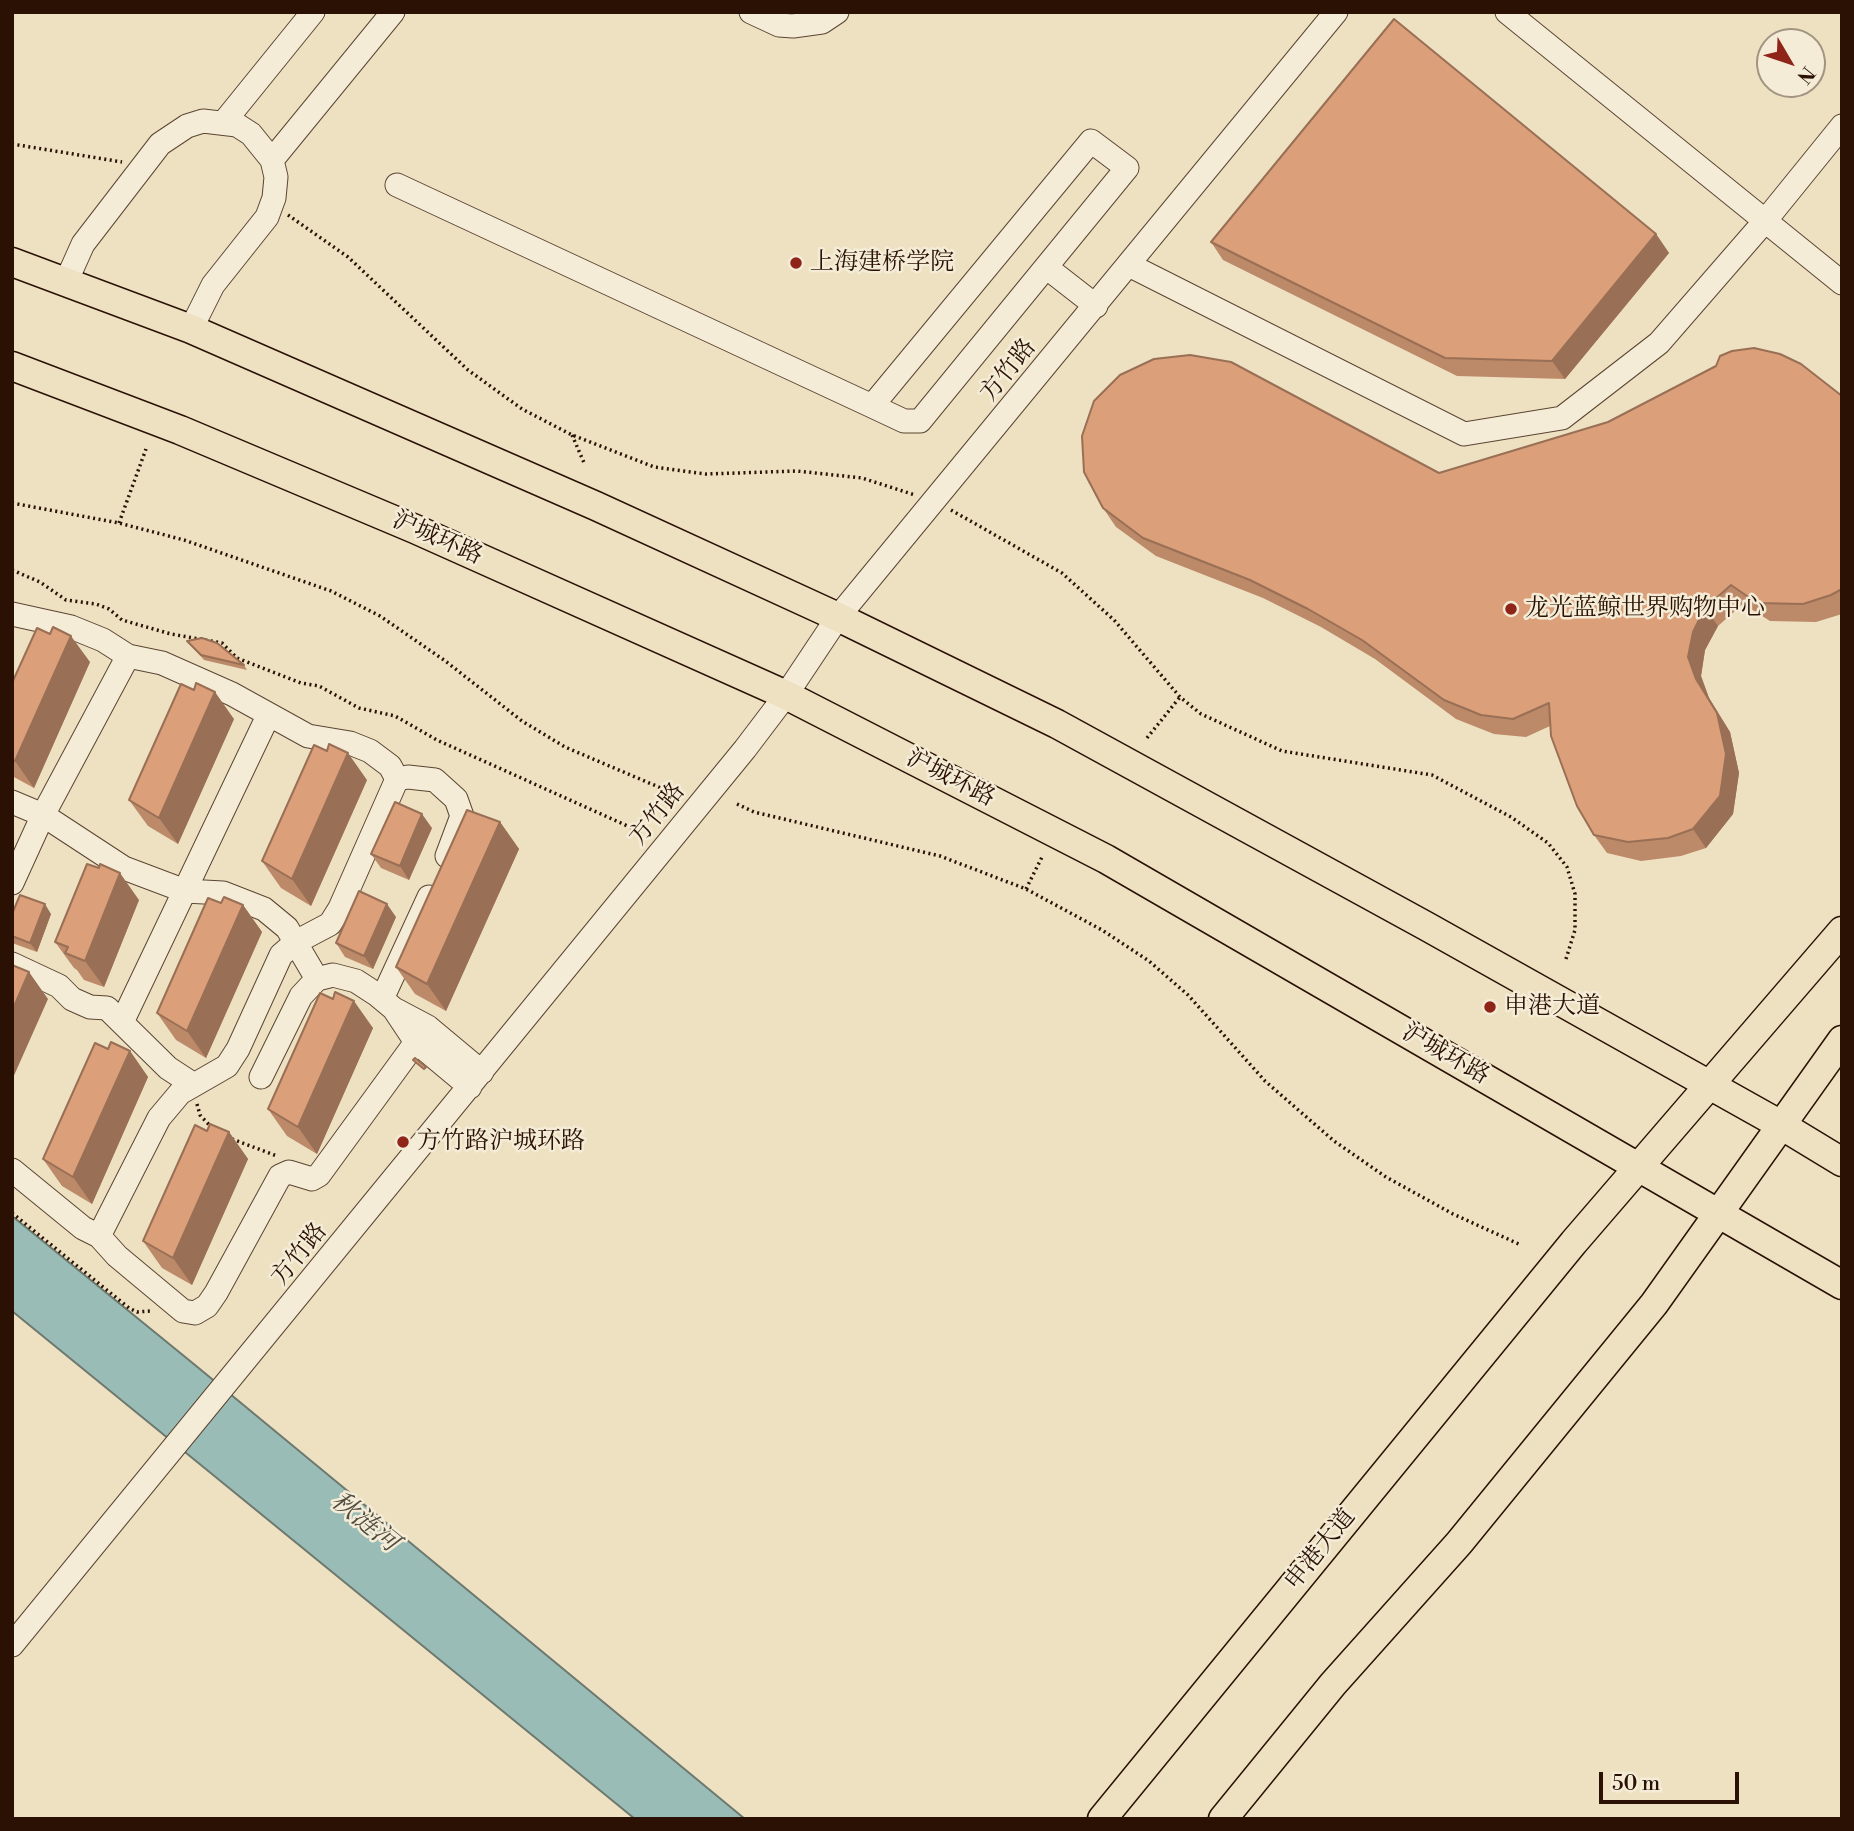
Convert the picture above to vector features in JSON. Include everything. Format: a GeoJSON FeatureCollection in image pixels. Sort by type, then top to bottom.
{"type":"FeatureCollection","features":[{"type":"Feature","properties":{"kind":"main road"},"geometry":{"type":"LineString","coordinates":[[12,262],[191,329],[571,495],[838,617],[1056,724],[1221,812],[1710,1084],[1842,1163]]}},
{"type":"Feature","properties":{"kind":"main road","name":"沪城环路"},"geometry":{"type":"LineString","coordinates":[[12,366],[180,430],[415,529],[786,695],[1106,859],[1842,1285]]}},
{"type":"Feature","properties":{"kind":"main road","name":"申港大道"},"geometry":{"type":"LineString","coordinates":[[1101,1819],[1638,1166],[1842,931]]}},
{"type":"Feature","properties":{"kind":"main road"},"geometry":{"type":"LineString","coordinates":[[1229,1817],[1333,1684],[1459,1543],[1654,1304],[1842,1040]]}},
{"type":"Feature","properties":{"kind":"street"},"geometry":{"type":"LineString","coordinates":[[224,122],[313,12]]}},
{"type":"Feature","properties":{"kind":"street"},"geometry":{"type":"LineString","coordinates":[[272,160],[393,12]]}},
{"type":"Feature","properties":{"kind":"street"},"geometry":{"type":"LineString","coordinates":[[751,12],[779,25],[793,26],[822,22],[837,12]]}},
{"type":"Feature","properties":{"kind":"street","name":"方竹路"},"geometry":{"type":"LineString","coordinates":[[12,1645],[231,1381],[786,695],[838,617],[936,502],[1336,12]]}},
{"type":"Feature","properties":{"kind":"street"},"geometry":{"type":"LineString","coordinates":[[1507,12],[1842,283]]}},
{"type":"Feature","properties":{"kind":"street"},"geometry":{"type":"LineString","coordinates":[[66,282],[83,244],[160,144],[187,126],[203,121],[224,122],[251,134],[272,160],[275,177],[274,198],[267,217],[213,285],[191,329]]}},
{"type":"Feature","properties":{"kind":"street"},"geometry":{"type":"LineString","coordinates":[[1129,265],[1464,434],[1562,418],[1659,344],[1765,221],[1842,126]]}},
{"type":"Feature","properties":{"kind":"street"},"geometry":{"type":"LineString","coordinates":[[397,185],[904,421],[920,421],[1127,168],[1091,141],[872,406]]}},
{"type":"Feature","properties":{"kind":"street"},"geometry":{"type":"LineString","coordinates":[[1046,267],[1096,306]]}},
{"type":"Feature","properties":{"kind":"street"},"geometry":{"type":"LineString","coordinates":[[12,614],[71,627],[103,640],[128,656],[162,663],[246,700],[268,716],[308,736],[350,743],[370,751],[390,765],[397,779]]}},
{"type":"Feature","properties":{"kind":"street"},"geometry":{"type":"LineString","coordinates":[[12,883],[43,815],[128,656]]}},
{"type":"Feature","properties":{"kind":"street"},"geometry":{"type":"LineString","coordinates":[[123,1020],[268,716]]}},
{"type":"Feature","properties":{"kind":"street"},"geometry":{"type":"LineString","coordinates":[[388,1004],[462,816],[456,799],[435,780],[422,777],[397,779]]}},
{"type":"Feature","properties":{"kind":"street"},"geometry":{"type":"LineString","coordinates":[[99,1236],[159,1118],[180,1093],[227,1066],[238,1049],[281,955],[296,942],[330,924],[340,908],[397,779]]}},
{"type":"Feature","properties":{"kind":"street"},"geometry":{"type":"LineString","coordinates":[[12,802],[43,815],[124,868],[186,891],[223,893],[264,909],[288,928],[317,979]]}},
{"type":"Feature","properties":{"kind":"street"},"geometry":{"type":"LineString","coordinates":[[12,964],[59,986],[72,999],[90,1007],[107,1008],[123,1020],[168,1068],[194,1085]]}},
{"type":"Feature","properties":{"kind":"street"},"geometry":{"type":"LineString","coordinates":[[261,1077],[296,1006],[317,979],[332,975],[356,981],[388,1004],[428,1027],[476,1079]]}},
{"type":"Feature","properties":{"kind":"street"},"geometry":{"type":"LineString","coordinates":[[388,1004],[416,1042],[476,1079]]}},
{"type":"Feature","properties":{"kind":"street"},"geometry":{"type":"LineString","coordinates":[[12,1170],[83,1228],[99,1236],[111,1251],[183,1311],[195,1313],[207,1306],[280,1176],[289,1172],[312,1179],[319,1175],[416,1042]]}},
{"type":"Feature","properties":{"kind":"path"},"geometry":{"type":"LineString","coordinates":[[12,144],[127,163]]}},
{"type":"Feature","properties":{"kind":"path"},"geometry":{"type":"LineString","coordinates":[[284,213],[348,257],[468,370],[522,409],[572,435],[654,467],[706,474],[797,471],[862,478],[936,502],[1062,573],[1114,620],[1180,697],[1201,713],[1232,730],[1282,751],[1432,775],[1511,817],[1548,843],[1567,867],[1575,894],[1575,918],[1566,959]]}},
{"type":"Feature","properties":{"kind":"path"},"geometry":{"type":"LineString","coordinates":[[572,435],[585,465]]}},
{"type":"Feature","properties":{"kind":"path"},"geometry":{"type":"LineString","coordinates":[[119,523],[146,449]]}},
{"type":"Feature","properties":{"kind":"path"},"geometry":{"type":"LineString","coordinates":[[12,503],[119,523],[257,564],[331,591],[380,616],[444,660],[522,721],[565,747],[675,794]]}},
{"type":"Feature","properties":{"kind":"path"},"geometry":{"type":"LineString","coordinates":[[12,570],[40,582],[66,600],[110,609],[122,620],[171,634],[222,643],[237,658],[301,683],[319,686],[359,708],[395,716],[436,740],[643,833]]}},
{"type":"Feature","properties":{"kind":"path"},"geometry":{"type":"LineString","coordinates":[[1147,738],[1180,697]]}},
{"type":"Feature","properties":{"kind":"path"},"geometry":{"type":"LineString","coordinates":[[737,804],[754,811],[940,856],[1026,889],[1102,930],[1149,961],[1188,995],[1265,1082],[1334,1141],[1385,1177],[1453,1214],[1521,1245]]}},
{"type":"Feature","properties":{"kind":"path"},"geometry":{"type":"LineString","coordinates":[[1026,889],[1042,858]]}},
{"type":"Feature","properties":{"kind":"path"},"geometry":{"type":"LineString","coordinates":[[194,1085],[200,1115],[215,1130]]}},
{"type":"Feature","properties":{"kind":"path"},"geometry":{"type":"LineString","coordinates":[[223,1135],[275,1155],[289,1172]]}},
{"type":"Feature","properties":{"kind":"path"},"geometry":{"type":"LineString","coordinates":[[12,1213],[129,1308],[137,1312],[149,1312],[172,1302]]}},
{"type":"Feature","properties":{"kind":"water","name":"秋涟河"},"geometry":{"type":"Polygon","coordinates":[[[12,1216],[745,1819],[635,1819],[12,1311],[12,1216]]]}},
{"type":"Feature","properties":{"kind":"building"},"geometry":{"type":"Polygon","coordinates":[[[1394,19],[1656,234],[1552,361],[1445,358],[1211,242],[1394,19]]]}},
{"type":"Feature","properties":{"kind":"building","name":"龙光蓝鲸世界购物中心"},"geometry":{"type":"Polygon","coordinates":[[[1754,348],[1780,354],[1801,364],[1842,396],[1842,589],[1803,604],[1757,603],[1731,585],[1705,608],[1693,632],[1688,657],[1696,679],[1717,713],[1726,754],[1720,796],[1693,829],[1668,838],[1628,842],[1594,835],[1577,806],[1551,736],[1549,703],[1513,719],[1481,715],[1444,700],[1362,640],[1308,609],[1250,580],[1143,538],[1103,508],[1084,472],[1082,436],[1094,401],[1120,375],[1154,359],[1190,355],[1231,362],[1439,473],[1608,422],[1716,366],[1720,356],[1732,351],[1754,348]]]}},
{"type":"Feature","properties":{"kind":"building"},"geometry":{"type":"Polygon","coordinates":[[[53,627],[71,636],[15,761],[12,760],[12,683],[37,628],[50,634],[53,627]]]}},
{"type":"Feature","properties":{"kind":"building"},"geometry":{"type":"Polygon","coordinates":[[[202,638],[217,643],[244,665],[201,655],[187,641],[202,638]]]}},
{"type":"Feature","properties":{"kind":"building"},"geometry":{"type":"Polygon","coordinates":[[[196,683],[215,692],[159,818],[129,800],[181,684],[194,690],[196,683]]]}},
{"type":"Feature","properties":{"kind":"building"},"geometry":{"type":"Polygon","coordinates":[[[329,744],[348,753],[292,879],[262,861],[314,745],[327,751],[329,744]]]}},
{"type":"Feature","properties":{"kind":"building"},"geometry":{"type":"Polygon","coordinates":[[[395,802],[422,814],[400,866],[371,854],[395,802]]]}},
{"type":"Feature","properties":{"kind":"building"},"geometry":{"type":"Polygon","coordinates":[[[467,810],[500,822],[427,984],[396,967],[467,810]]]}},
{"type":"Feature","properties":{"kind":"building"},"geometry":{"type":"Polygon","coordinates":[[[87,864],[99,868],[100,864],[120,873],[85,961],[65,953],[68,947],[55,942],[87,864]]]}},
{"type":"Feature","properties":{"kind":"building"},"geometry":{"type":"Polygon","coordinates":[[[359,891],[387,904],[364,956],[336,943],[359,891]]]}},
{"type":"Feature","properties":{"kind":"building"},"geometry":{"type":"Polygon","coordinates":[[[20,895],[45,904],[30,943],[12,936],[12,914],[20,895]]]}},
{"type":"Feature","properties":{"kind":"building"},"geometry":{"type":"Polygon","coordinates":[[[224,897],[243,905],[187,1031],[157,1013],[208,898],[221,903],[224,897]]]}},
{"type":"Feature","properties":{"kind":"building"},"geometry":{"type":"Polygon","coordinates":[[[12,965],[29,972],[12,1011],[12,965]]]}},
{"type":"Feature","properties":{"kind":"building"},"geometry":{"type":"Polygon","coordinates":[[[335,992],[354,1001],[298,1127],[268,1109],[320,993],[333,999],[335,992]]]}},
{"type":"Feature","properties":{"kind":"building"},"geometry":{"type":"Polygon","coordinates":[[[111,1042],[130,1051],[73,1177],[43,1159],[95,1043],[108,1049],[111,1042]]]}},
{"type":"Feature","properties":{"kind":"building"},"geometry":{"type":"Polygon","coordinates":[[[415,1058],[426,1067],[424,1069],[413,1060],[415,1058]]]}},
{"type":"Feature","properties":{"kind":"building"},"geometry":{"type":"Polygon","coordinates":[[[210,1124],[229,1132],[173,1258],[143,1241],[195,1125],[207,1131],[210,1124]]]}},
{"type":"Feature","properties":{"kind":"place","name":"上海建桥学院"},"geometry":{"type":"Point","coordinates":[796,263]}},
{"type":"Feature","properties":{"kind":"place","name":"龙光蓝鲸世界购物中心"},"geometry":{"type":"Point","coordinates":[1511,609]}},
{"type":"Feature","properties":{"kind":"place","name":"申港大道"},"geometry":{"type":"Point","coordinates":[1490,1007]}},
{"type":"Feature","properties":{"kind":"place","name":"方竹路沪城环路"},"geometry":{"type":"Point","coordinates":[403,1142]}}]}
